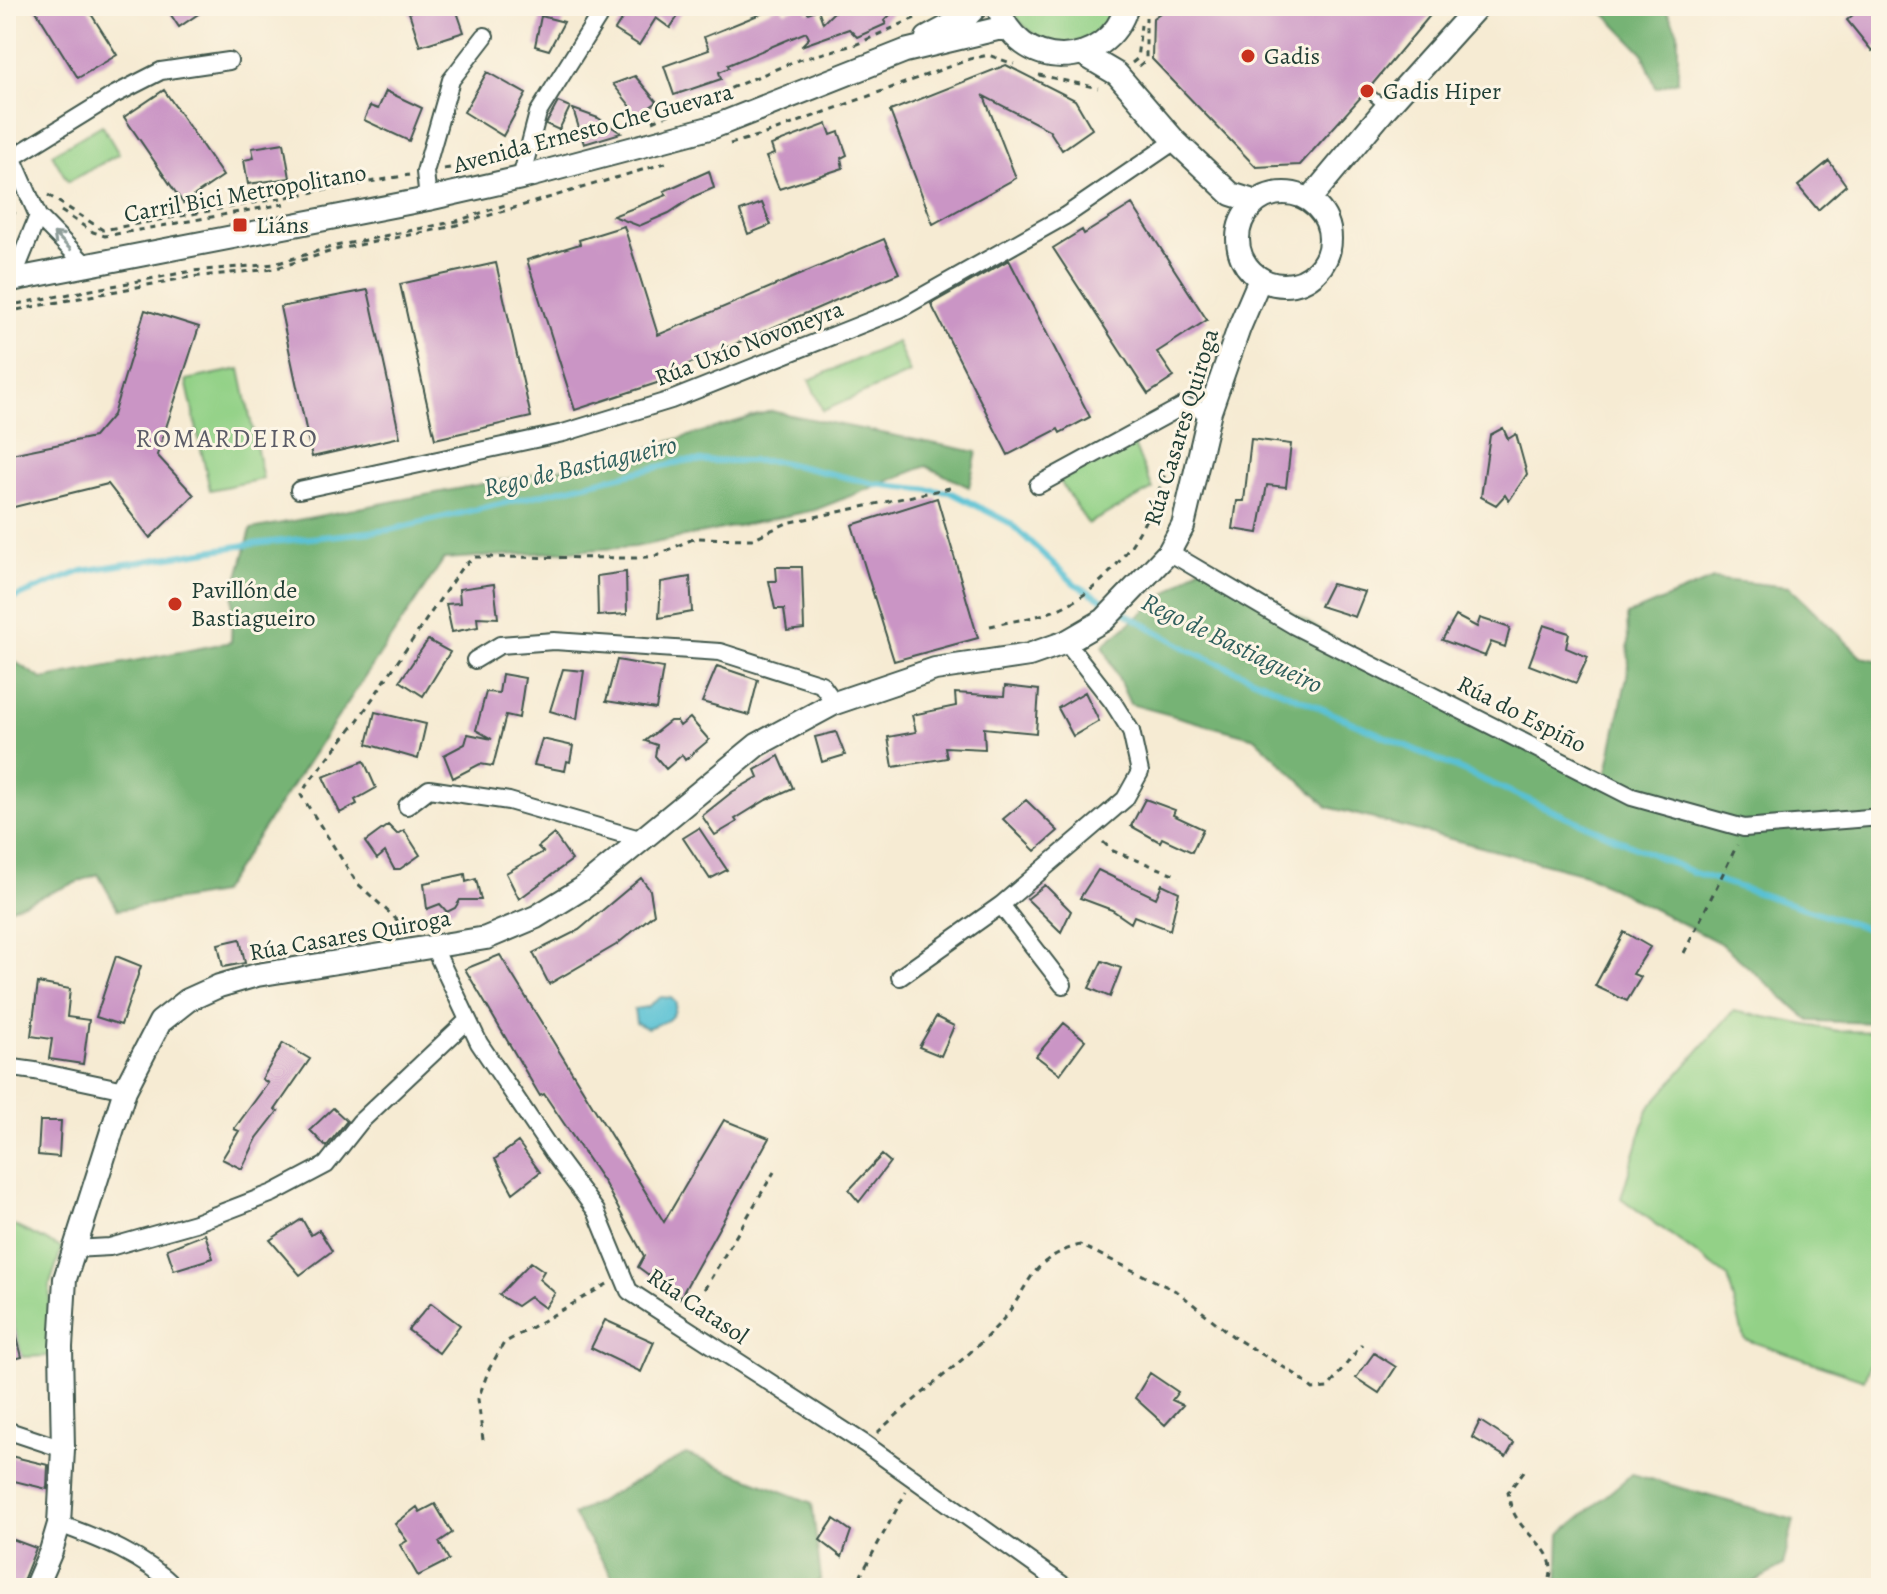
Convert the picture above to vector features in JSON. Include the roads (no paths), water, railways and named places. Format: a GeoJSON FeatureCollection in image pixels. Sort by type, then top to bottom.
{"type":"FeatureCollection","features":[{"type":"Feature","properties":{"kind":"street"},"geometry":{"type":"LineString","coordinates":[[524,168],[538,113],[605,6]]}},
{"type":"Feature","properties":{"kind":"street","name":"Avenida Ernesto Che Guevara"},"geometry":{"type":"LineString","coordinates":[[9,280],[428,199],[524,168],[713,127],[905,51],[966,17],[977,6]]}},
{"type":"Feature","properties":{"kind":"street"},"geometry":{"type":"LineString","coordinates":[[998,6],[1008,29],[1023,44],[1042,54],[1062,57],[1083,54],[1102,44],[1139,10]]}},
{"type":"Feature","properties":{"kind":"street"},"geometry":{"type":"LineString","coordinates":[[1309,200],[1478,6]]}},
{"type":"Feature","properties":{"kind":"street","name":"Avenida Ernesto Che Guevara"},"geometry":{"type":"LineString","coordinates":[[905,51],[1008,29]]}},
{"type":"Feature","properties":{"kind":"street"},"geometry":{"type":"LineString","coordinates":[[1116,30],[1119,76]]}},
{"type":"Feature","properties":{"kind":"street","name":"Avenida Ernesto Che Guevara"},"geometry":{"type":"LineString","coordinates":[[428,199],[425,172],[451,80],[485,36]]}},
{"type":"Feature","properties":{"kind":"street"},"geometry":{"type":"LineString","coordinates":[[1083,54],[1119,76],[1175,141],[1231,194],[1256,202]]}},
{"type":"Feature","properties":{"kind":"street"},"geometry":{"type":"LineString","coordinates":[[87,266],[33,205],[9,151],[161,71],[229,61]]}},
{"type":"Feature","properties":{"kind":"street","name":"Rúa Uxío Novoneyra"},"geometry":{"type":"LineString","coordinates":[[299,490],[563,433],[671,400],[872,321],[900,309],[1065,216],[1175,141]]}},
{"type":"Feature","properties":{"kind":"street"},"geometry":{"type":"LineString","coordinates":[[1231,194],[1240,223]]}},
{"type":"Feature","properties":{"kind":"street"},"geometry":{"type":"LineString","coordinates":[[1296,194],[1309,200],[1320,209],[1328,222],[1330,250],[1324,264],[1315,275],[1288,286],[1274,285],[1260,279],[1248,269],[1240,254],[1237,238],[1240,223],[1256,202],[1268,195],[1296,194]]}},
{"type":"Feature","properties":{"kind":"street"},"geometry":{"type":"LineString","coordinates":[[9,280],[33,205]]}},
{"type":"Feature","properties":{"kind":"street","name":"Rúa Casares Quiroga"},"geometry":{"type":"LineString","coordinates":[[35,1588],[59,1524],[65,1279],[125,1090],[160,1022],[198,995],[257,975],[486,938],[536,917],[583,888],[757,745],[835,703],[935,669],[1029,655],[1066,642],[1104,620],[1169,552],[1183,526],[1210,411],[1260,279]]}},
{"type":"Feature","properties":{"kind":"street"},"geometry":{"type":"LineString","coordinates":[[1038,485],[1183,406],[1210,411]]}},
{"type":"Feature","properties":{"kind":"street","name":"Rúa do Espiño"},"geometry":{"type":"LineString","coordinates":[[1169,552],[1293,625],[1632,797],[1744,828],[1881,817]]}},
{"type":"Feature","properties":{"kind":"street"},"geometry":{"type":"LineString","coordinates":[[475,660],[500,645],[554,641],[720,652],[821,684],[835,703]]}},
{"type":"Feature","properties":{"kind":"street"},"geometry":{"type":"LineString","coordinates":[[900,977],[1001,905],[1125,799],[1140,772],[1131,731],[1066,642]]}},
{"type":"Feature","properties":{"kind":"street"},"geometry":{"type":"LineString","coordinates":[[407,806],[429,789],[509,801],[643,840]]}},
{"type":"Feature","properties":{"kind":"street"},"geometry":{"type":"LineString","coordinates":[[1001,905],[1063,985]]}},
{"type":"Feature","properties":{"kind":"street","name":"Rúa Catasol"},"geometry":{"type":"LineString","coordinates":[[434,948],[479,1043],[596,1211],[629,1291],[865,1444],[1067,1588]]}},
{"type":"Feature","properties":{"kind":"street"},"geometry":{"type":"LineString","coordinates":[[73,1249],[110,1247],[195,1223],[273,1193],[326,1165],[360,1122],[468,1020]]}},
{"type":"Feature","properties":{"kind":"street"},"geometry":{"type":"LineString","coordinates":[[6,1067],[125,1090]]}},
{"type":"Feature","properties":{"kind":"street"},"geometry":{"type":"LineString","coordinates":[[6,1430],[63,1449]]}},
{"type":"Feature","properties":{"kind":"street"},"geometry":{"type":"LineString","coordinates":[[59,1524],[117,1547],[152,1567],[176,1588]]}},
{"type":"Feature","properties":{"kind":"lane"},"geometry":{"type":"LineString","coordinates":[[1367,91],[1386,108]]}},
{"type":"Feature","properties":{"kind":"water"},"geometry":{"type":"Polygon","coordinates":[[[661,997],[671,998],[676,1003],[671,1018],[647,1028],[636,1023],[634,1009],[647,1007],[661,997]]]}},
{"type":"Feature","properties":{"kind":"waterway","name":"Rego de Bastiagueiro"},"geometry":{"type":"LineString","coordinates":[[6,601],[82,571],[252,544],[389,530],[684,461],[776,461],[875,484],[950,492],[1010,523],[1075,584],[1110,604]]}},
{"type":"Feature","properties":{"kind":"waterway","name":"Rego de Bastiagueiro"},"geometry":{"type":"LineString","coordinates":[[1120,610],[1191,651],[1692,872],[1881,933]]}},
{"type":"Feature","properties":{"kind":"place","name":"Gadis"},"geometry":{"type":"Point","coordinates":[1248,56]}},
{"type":"Feature","properties":{"kind":"place","name":"Gadis Hiper"},"geometry":{"type":"Point","coordinates":[1367,91]}},
{"type":"Feature","properties":{"kind":"place","name":"Liáns"},"geometry":{"type":"Point","coordinates":[240,225]}},
{"type":"Feature","properties":{"kind":"place","name":"Pavillón de Bastiagueiro"},"geometry":{"type":"Point","coordinates":[175,604]}},
{"type":"Feature","properties":{"kind":"district","name":"ROMARDEIRO"},"geometry":{"type":"Point","coordinates":[227,438]}}]}
